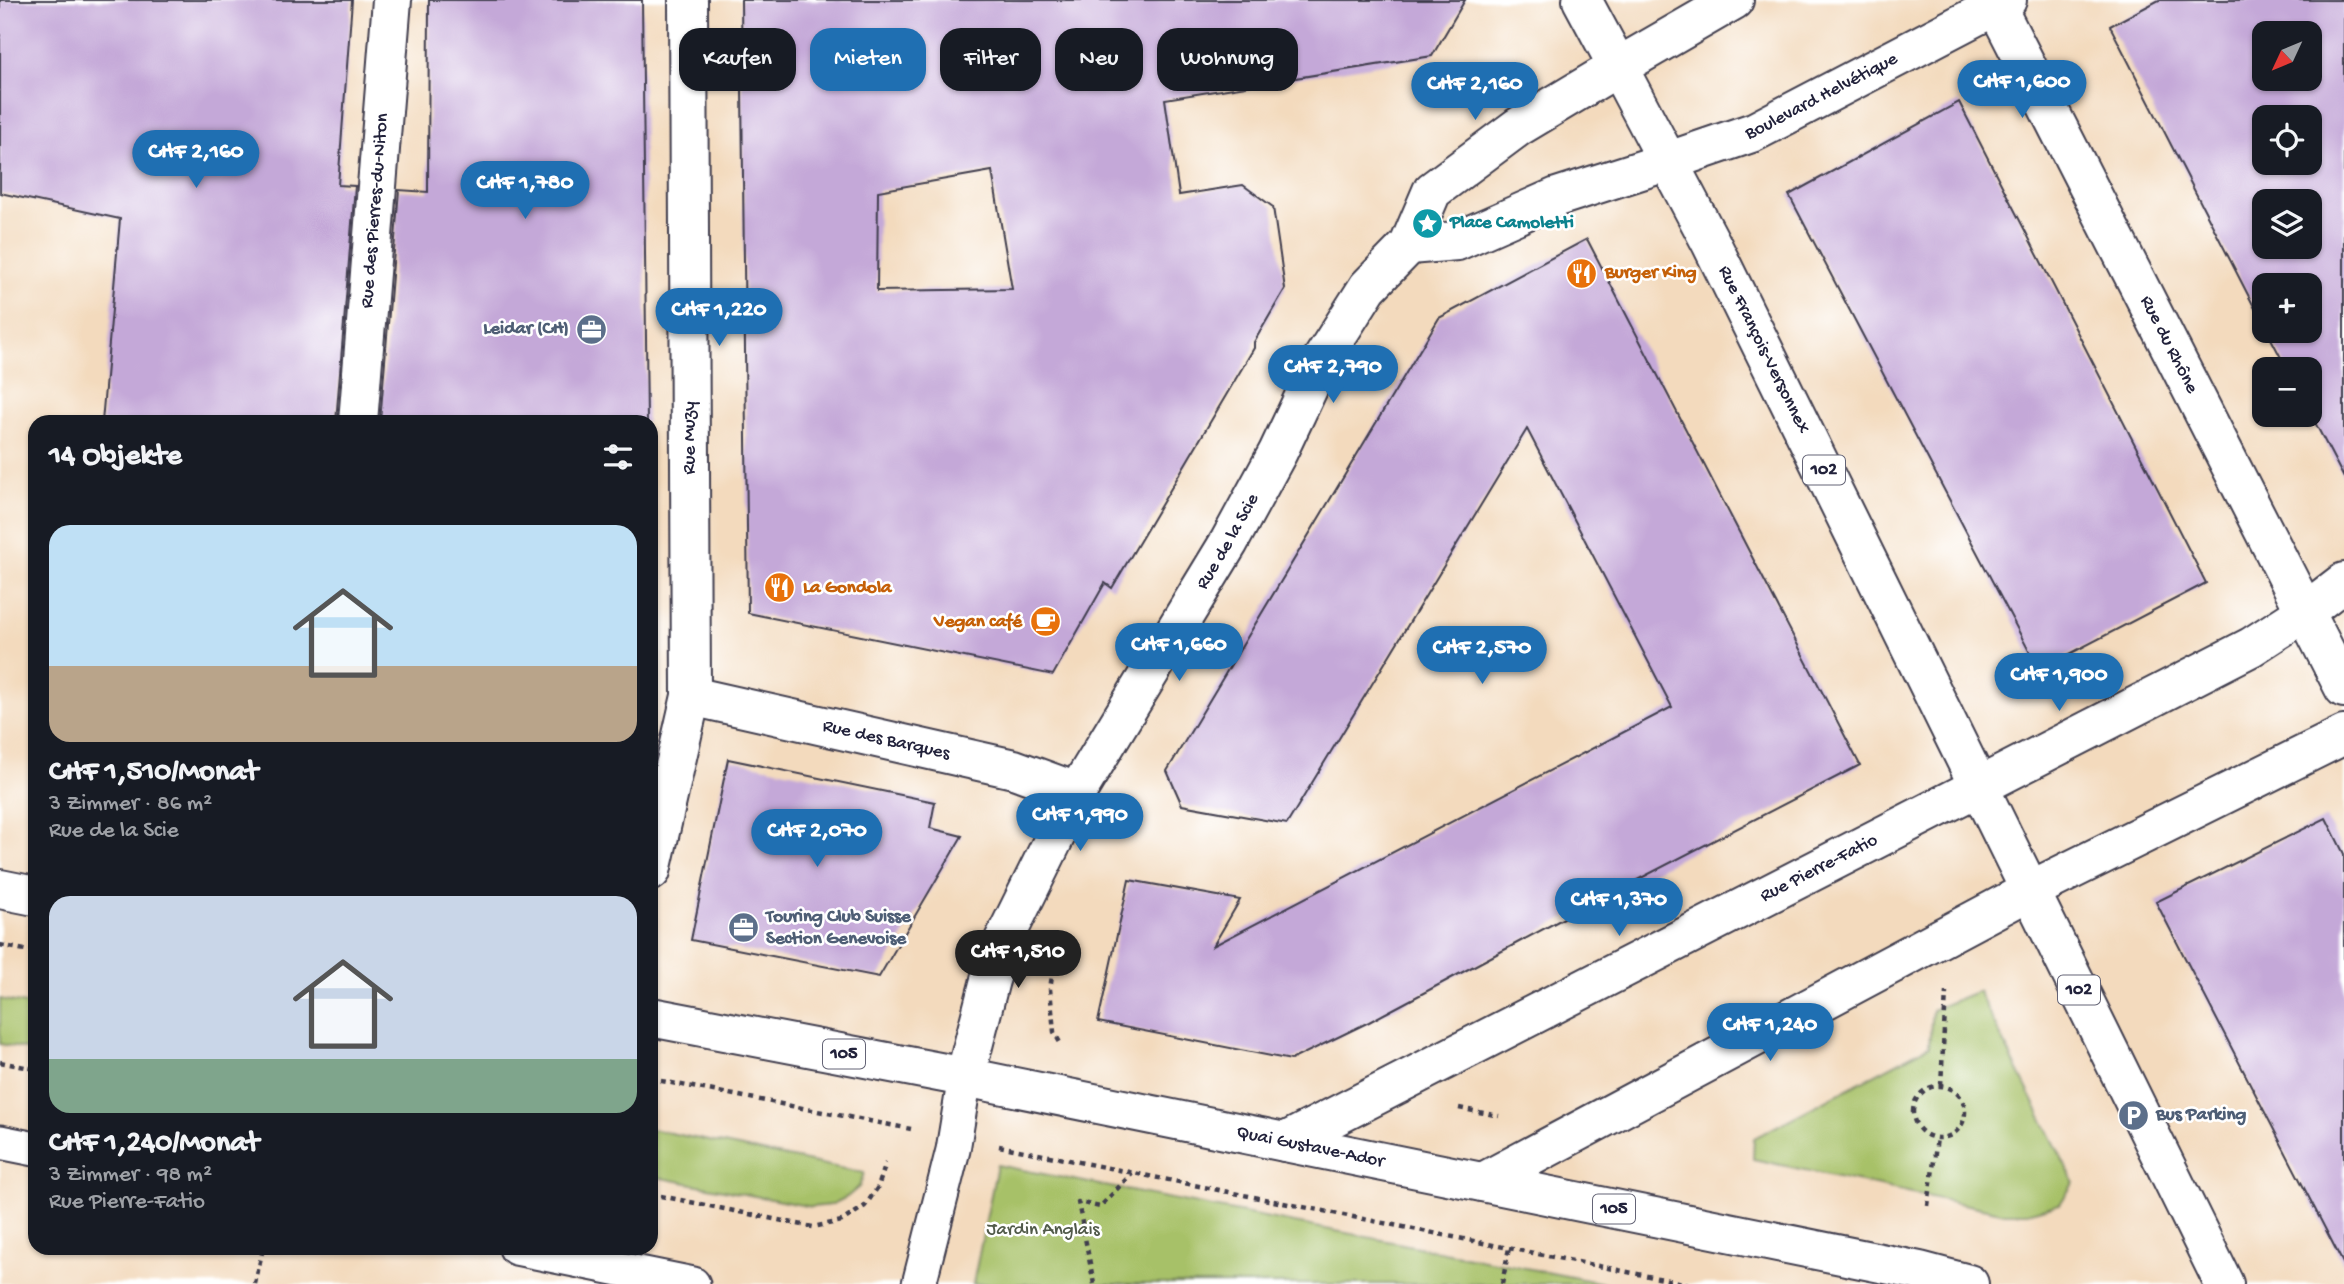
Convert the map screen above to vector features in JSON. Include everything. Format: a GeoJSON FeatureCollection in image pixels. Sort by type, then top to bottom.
{"type":"FeatureCollection","features":[{"type":"Feature","properties":{"kind":"main road","name":"Rue des Pierres-du-Niton"},"geometry":{"type":"LineString","coordinates":[[359,415],[392,0]]}},
{"type":"Feature","properties":{"kind":"main road","name":"Rue Muzy"},"geometry":{"type":"LineString","coordinates":[[658,840],[691,696],[688,0]]}},
{"type":"Feature","properties":{"kind":"main road","name":"Rue François-Versonnex"},"geometry":{"type":"LineString","coordinates":[[1582,0],[1669,161],[1881,584],[2029,891]]}},
{"type":"Feature","properties":{"kind":"main road"},"geometry":{"type":"LineString","coordinates":[[1669,161],[1557,197],[1457,241],[1409,245],[1432,191],[1518,127],[1734,0]]}},
{"type":"Feature","properties":{"kind":"main road","name":"Boulevard Helvétique"},"geometry":{"type":"LineString","coordinates":[[1669,161],[1754,132],[1999,2]]}},
{"type":"Feature","properties":{"kind":"main road","name":"Rue du Rhône"},"geometry":{"type":"LineString","coordinates":[[1999,2],[2305,612],[2339,669]]}},
{"type":"Feature","properties":{"kind":"main road","name":"Rue de la Scie"},"geometry":{"type":"LineString","coordinates":[[965,1077],[1002,944],[1077,792],[1229,542],[1278,452],[1321,361],[1368,287],[1409,245]]}},
{"type":"Feature","properties":{"kind":"main road","name":"Rue Pierre-Fatio"},"geometry":{"type":"LineString","coordinates":[[1285,1142],[2252,647],[2344,582]]}},
{"type":"Feature","properties":{"kind":"main road","name":"Rue des Barques"},"geometry":{"type":"LineString","coordinates":[[691,696],[1014,769],[1077,792]]}},
{"type":"Feature","properties":{"kind":"main road"},"geometry":{"type":"LineString","coordinates":[[1483,1182],[2029,891],[2344,735]]}},
{"type":"Feature","properties":{"kind":"main road"},"geometry":{"type":"LineString","coordinates":[[0,890],[28,895]]}},
{"type":"Feature","properties":{"kind":"main road","name":"102"},"geometry":{"type":"LineString","coordinates":[[2029,891],[2224,1284]]}},
{"type":"Feature","properties":{"kind":"main road","name":"Quai Gustave-Ador"},"geometry":{"type":"LineString","coordinates":[[658,1018],[965,1077],[1920,1271],[1969,1284]]}},
{"type":"Feature","properties":{"kind":"lane"},"geometry":{"type":"LineString","coordinates":[[2305,612],[2344,603]]}},
{"type":"Feature","properties":{"kind":"lane"},"geometry":{"type":"LineString","coordinates":[[919,1284],[955,1137],[965,1077]]}},
{"type":"Feature","properties":{"kind":"lane"},"geometry":{"type":"LineString","coordinates":[[0,1142],[28,1148]]}},
{"type":"Feature","properties":{"kind":"lane"},"geometry":{"type":"LineString","coordinates":[[550,1255],[693,1284]]}},
{"type":"Feature","properties":{"kind":"path"},"geometry":{"type":"LineString","coordinates":[[1058,936],[1050,989],[1054,1032],[1098,1104]]}},
{"type":"Feature","properties":{"kind":"path"},"geometry":{"type":"LineString","coordinates":[[0,945],[28,951]]}},
{"type":"Feature","properties":{"kind":"path"},"geometry":{"type":"LineString","coordinates":[[1941,1085],[1946,992]]}},
{"type":"Feature","properties":{"kind":"path"},"geometry":{"type":"LineString","coordinates":[[0,1062],[28,1068]]}},
{"type":"Feature","properties":{"kind":"path"},"geometry":{"type":"LineString","coordinates":[[658,1080],[1688,1284]]}},
{"type":"Feature","properties":{"kind":"path"},"geometry":{"type":"LineString","coordinates":[[1941,1085],[1959,1094],[1965,1114],[1956,1132],[1937,1138],[1919,1129],[1914,1120],[1913,1109],[1922,1091],[1941,1085]]}},
{"type":"Feature","properties":{"kind":"path"},"geometry":{"type":"LineString","coordinates":[[1452,1106],[1499,1116]]}},
{"type":"Feature","properties":{"kind":"path"},"geometry":{"type":"LineString","coordinates":[[1928,1206],[1937,1138]]}},
{"type":"Feature","properties":{"kind":"path"},"geometry":{"type":"LineString","coordinates":[[658,1195],[813,1227],[842,1221],[865,1206],[878,1187],[886,1163]]}},
{"type":"Feature","properties":{"kind":"path"},"geometry":{"type":"LineString","coordinates":[[1094,1284],[1078,1202],[1100,1207],[1133,1173]]}},
{"type":"Feature","properties":{"kind":"path"},"geometry":{"type":"LineString","coordinates":[[1502,1284],[1509,1248]]}},
{"type":"Feature","properties":{"kind":"path"},"geometry":{"type":"LineString","coordinates":[[255,1284],[261,1255]]}},
{"type":"Feature","properties":{"kind":"green space"},"geometry":{"type":"Polygon","coordinates":[[[1978,991],[2074,1182],[2060,1204],[2027,1213],[2005,1213],[1753,1159],[1754,1138],[1929,1046],[1932,1010],[1978,991]]]}},
{"type":"Feature","properties":{"kind":"green space"},"geometry":{"type":"Polygon","coordinates":[[[0,999],[28,1005],[28,1050],[0,1044],[0,999]]]}},
{"type":"Feature","properties":{"kind":"green space"},"geometry":{"type":"Polygon","coordinates":[[[658,1130],[864,1173],[859,1187],[847,1197],[831,1205],[812,1207],[658,1177],[658,1130]]]}},
{"type":"Feature","properties":{"kind":"green space","name":"Jardin Anglais"},"geometry":{"type":"Polygon","coordinates":[[[997,1165],[1608,1284],[973,1284],[997,1165]]]}},
{"type":"Feature","properties":{"kind":"building"},"geometry":{"type":"Polygon","coordinates":[[[0,0],[352,0],[338,185],[355,186],[337,415],[103,415],[120,219],[0,193],[0,0]]]}},
{"type":"Feature","properties":{"kind":"building"},"geometry":{"type":"Polygon","coordinates":[[[429,0],[642,0],[647,415],[381,415],[399,190],[428,192],[429,0]]]}},
{"type":"Feature","properties":{"kind":"building"},"geometry":{"type":"Polygon","coordinates":[[[741,0],[1465,0],[1432,56],[1298,78],[1298,28],[1157,28],[1157,91],[1215,91],[1165,99],[1179,195],[1243,185],[1273,207],[1285,289],[1254,342],[1254,348],[1112,588],[1105,583],[1053,675],[748,613],[742,91],[796,91],[796,28],[741,28],[741,0]],[[992,171],[878,191],[877,291],[1012,289],[992,171]]]}},
{"type":"Feature","properties":{"kind":"building"},"geometry":{"type":"Polygon","coordinates":[[[2159,0],[2344,0],[2344,478],[2317,427],[2322,427],[2322,357],[2281,357],[2273,343],[2322,343],[2322,273],[2252,273],[2252,303],[2110,26],[2159,0]]]}},
{"type":"Feature","properties":{"kind":"building"},"geometry":{"type":"Polygon","coordinates":[[[1959,102],[2206,583],[2039,670],[1789,195],[1959,102]]]}},
{"type":"Feature","properties":{"kind":"building"},"geometry":{"type":"Polygon","coordinates":[[[1587,239],[1860,765],[1369,1022],[1291,1060],[1098,1022],[1129,880],[1240,900],[1213,946],[1672,707],[1527,429],[1287,824],[1182,805],[1167,771],[1439,318],[1587,239]]]}},
{"type":"Feature","properties":{"kind":"building"},"geometry":{"type":"Polygon","coordinates":[[[728,759],[935,802],[930,828],[962,836],[879,977],[691,940],[728,759]]]}},
{"type":"Feature","properties":{"kind":"building"},"geometry":{"type":"Polygon","coordinates":[[[2326,818],[2344,854],[2344,1265],[2156,902],[2326,818]]]}},
{"type":"Feature","properties":{"kind":"place","name":"Place Camoletti"},"geometry":{"type":"Point","coordinates":[1427,223]}},
{"type":"Feature","properties":{"kind":"place","name":"Burger King"},"geometry":{"type":"Point","coordinates":[1582,273]}},
{"type":"Feature","properties":{"kind":"place","name":"Leidar (CH)"},"geometry":{"type":"Point","coordinates":[592,329]}},
{"type":"Feature","properties":{"kind":"place","name":"La Gondola"},"geometry":{"type":"Point","coordinates":[780,588]}},
{"type":"Feature","properties":{"kind":"place","name":"Vegan café"},"geometry":{"type":"Point","coordinates":[1045,622]}},
{"type":"Feature","properties":{"kind":"place","name":"Touring Club Suisse Section Genevoise"},"geometry":{"type":"Point","coordinates":[743,928]}},
{"type":"Feature","properties":{"kind":"place","name":"Bus Parking"},"geometry":{"type":"Point","coordinates":[2133,1115]}}]}
